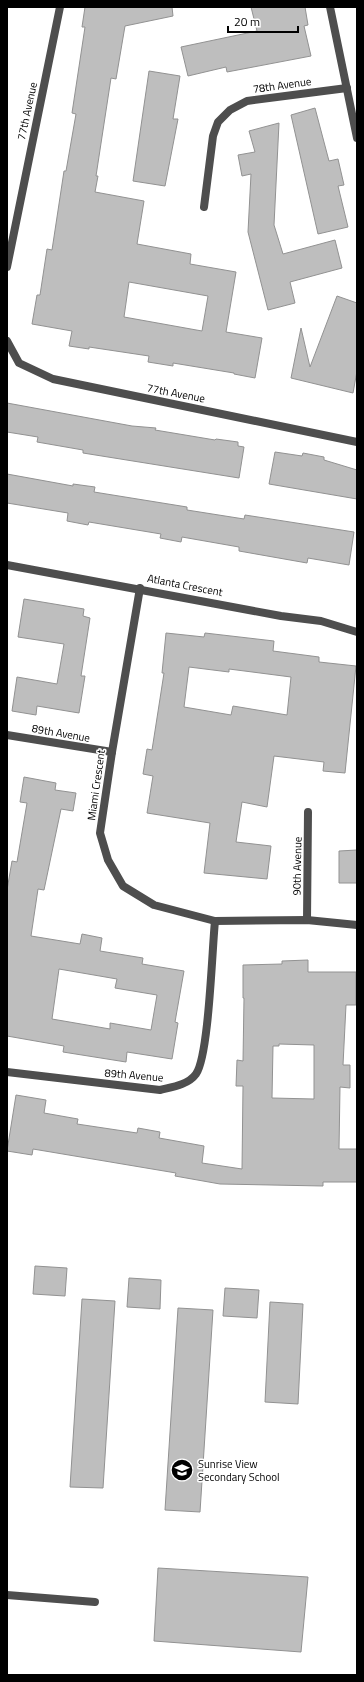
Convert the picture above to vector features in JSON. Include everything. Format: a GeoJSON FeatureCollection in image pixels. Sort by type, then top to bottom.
{"type":"FeatureCollection","features":[{"type":"Feature","properties":{"kind":"street","name":"77th Avenue"},"geometry":{"type":"LineString","coordinates":[[7,267],[60,7]]}},
{"type":"Feature","properties":{"kind":"street"},"geometry":{"type":"LineString","coordinates":[[330,7],[357,138]]}},
{"type":"Feature","properties":{"kind":"street","name":"78th Avenue"},"geometry":{"type":"LineString","coordinates":[[204,207],[213,136],[218,122],[230,110],[247,101],[347,88]]}},
{"type":"Feature","properties":{"kind":"street","name":"77th Avenue"},"geometry":{"type":"LineString","coordinates":[[7,341],[19,363],[53,379],[357,442]]}},
{"type":"Feature","properties":{"kind":"street","name":"Atlanta Crescent"},"geometry":{"type":"LineString","coordinates":[[7,565],[140,588],[281,616],[321,621],[357,632]]}},
{"type":"Feature","properties":{"kind":"street","name":"Miami Crescent"},"geometry":{"type":"LineString","coordinates":[[140,588],[112,752],[100,833],[108,860],[123,886],[154,905],[215,921],[307,920],[357,925]]}},
{"type":"Feature","properties":{"kind":"street","name":"89th Avenue"},"geometry":{"type":"LineString","coordinates":[[7,735],[112,752]]}},
{"type":"Feature","properties":{"kind":"street","name":"90th Avenue"},"geometry":{"type":"LineString","coordinates":[[307,920],[308,812]]}},
{"type":"Feature","properties":{"kind":"street","name":"89th Avenue"},"geometry":{"type":"LineString","coordinates":[[7,1072],[160,1090],[182,1085],[196,1074],[204,1052],[215,921]]}},
{"type":"Feature","properties":{"kind":"street"},"geometry":{"type":"LineString","coordinates":[[7,1595],[95,1602]]}},
{"type":"Feature","properties":{"kind":"building"},"geometry":{"type":"Polygon","coordinates":[[[85,7],[172,7],[173,16],[125,26],[116,79],[111,78],[96,176],[98,176],[95,192],[144,201],[137,244],[191,254],[190,264],[236,272],[226,332],[262,338],[255,378],[173,363],[173,366],[148,362],[149,356],[89,347],[89,349],[69,346],[72,331],[32,324],[37,295],[40,295],[47,249],[52,250],[64,171],[66,171],[76,114],[72,113],[85,27],[82,27],[85,7]],[[129,282],[124,317],[202,331],[208,296],[129,282]]]}},
{"type":"Feature","properties":{"kind":"building"},"geometry":{"type":"Polygon","coordinates":[[[251,7],[305,7],[308,25],[304,26],[311,56],[227,72],[226,67],[188,76],[181,47],[257,31],[251,7]]]}},
{"type":"Feature","properties":{"kind":"building"},"geometry":{"type":"Polygon","coordinates":[[[149,71],[180,76],[173,119],[178,119],[165,186],[133,181],[149,71]]]}},
{"type":"Feature","properties":{"kind":"building"},"geometry":{"type":"Polygon","coordinates":[[[315,108],[329,161],[338,159],[344,185],[338,186],[348,227],[318,234],[291,115],[315,108]]]}},
{"type":"Feature","properties":{"kind":"building"},"geometry":{"type":"Polygon","coordinates":[[[279,123],[274,225],[283,254],[335,240],[342,268],[290,282],[295,303],[268,310],[248,232],[251,174],[242,176],[238,155],[255,152],[249,131],[279,123]]]}},
{"type":"Feature","properties":{"kind":"building"},"geometry":{"type":"Polygon","coordinates":[[[337,296],[357,303],[357,371],[353,393],[291,378],[301,328],[310,367],[337,296]]]}},
{"type":"Feature","properties":{"kind":"building"},"geometry":{"type":"Polygon","coordinates":[[[7,403],[132,426],[156,428],[155,430],[215,440],[238,442],[238,446],[244,447],[239,478],[83,453],[83,450],[37,442],[38,437],[7,432],[7,403]]]}},
{"type":"Feature","properties":{"kind":"building"},"geometry":{"type":"Polygon","coordinates":[[[275,452],[302,456],[303,453],[324,457],[324,460],[357,470],[357,499],[269,484],[275,452]]]}},
{"type":"Feature","properties":{"kind":"building"},"geometry":{"type":"Polygon","coordinates":[[[7,474],[73,486],[73,484],[95,487],[94,492],[187,507],[187,510],[244,519],[245,515],[354,532],[349,565],[308,558],[307,563],[239,551],[239,547],[182,537],[181,542],[160,538],[161,534],[89,522],[88,525],[67,521],[68,513],[7,503],[7,474]]]}},
{"type":"Feature","properties":{"kind":"building"},"geometry":{"type":"Polygon","coordinates":[[[24,599],[84,609],[83,616],[90,618],[81,676],[85,676],[79,713],[37,706],[36,715],[12,711],[17,677],[57,684],[64,644],[18,637],[24,599]]]}},
{"type":"Feature","properties":{"kind":"building"},"geometry":{"type":"Polygon","coordinates":[[[166,633],[204,637],[205,633],[274,641],[273,651],[319,657],[319,662],[356,666],[345,773],[323,771],[324,762],[274,756],[267,807],[242,802],[236,842],[271,846],[267,879],[204,873],[210,823],[147,813],[153,776],[143,774],[147,749],[152,750],[164,673],[162,673],[166,633]],[[189,667],[184,707],[231,715],[233,706],[287,715],[291,677],[229,669],[229,672],[189,667]]]}},
{"type":"Feature","properties":{"kind":"building"},"geometry":{"type":"Polygon","coordinates":[[[24,777],[56,783],[55,790],[76,793],[73,811],[61,809],[44,890],[38,889],[31,936],[80,944],[82,934],[102,938],[100,951],[143,958],[142,964],[184,971],[175,1022],[178,1023],[172,1059],[127,1052],[126,1062],[63,1052],[64,1046],[7,1036],[7,890],[12,861],[17,862],[27,803],[20,802],[24,777]],[[59,969],[52,1019],[110,1029],[110,1023],[151,1030],[157,995],[115,988],[117,979],[59,969]]]}},
{"type":"Feature","properties":{"kind":"building"},"geometry":{"type":"Polygon","coordinates":[[[357,850],[357,883],[339,883],[339,851],[357,850]]]}},
{"type":"Feature","properties":{"kind":"building"},"geometry":{"type":"Polygon","coordinates":[[[308,960],[308,972],[356,972],[356,1005],[346,1005],[343,1065],[350,1065],[350,1088],[340,1087],[339,1149],[357,1149],[357,1182],[323,1182],[323,1186],[220,1184],[175,1176],[176,1173],[33,1149],[32,1155],[7,1151],[16,1095],[46,1100],[44,1113],[78,1119],[77,1124],[137,1133],[138,1128],[160,1132],[159,1138],[204,1146],[202,1163],[242,1169],[243,1086],[236,1086],[237,1060],[243,1061],[243,965],[282,964],[282,961],[308,960]],[[279,1044],[279,1046],[273,1046],[272,1098],[314,1099],[314,1045],[279,1044]]]}},
{"type":"Feature","properties":{"kind":"building"},"geometry":{"type":"Polygon","coordinates":[[[35,1266],[67,1268],[65,1296],[33,1294],[35,1266]]]}},
{"type":"Feature","properties":{"kind":"building"},"geometry":{"type":"Polygon","coordinates":[[[129,1278],[161,1280],[160,1309],[127,1307],[129,1278]]]}},
{"type":"Feature","properties":{"kind":"building"},"geometry":{"type":"Polygon","coordinates":[[[225,1288],[259,1290],[257,1318],[223,1316],[225,1288]]]}},
{"type":"Feature","properties":{"kind":"building"},"geometry":{"type":"Polygon","coordinates":[[[82,1299],[115,1301],[103,1488],[70,1487],[82,1299]]]}},
{"type":"Feature","properties":{"kind":"building"},"geometry":{"type":"Polygon","coordinates":[[[270,1302],[303,1304],[298,1404],[265,1402],[270,1302]]]}},
{"type":"Feature","properties":{"kind":"building"},"geometry":{"type":"Polygon","coordinates":[[[178,1308],[213,1310],[200,1512],[165,1510],[178,1308]]]}},
{"type":"Feature","properties":{"kind":"building"},"geometry":{"type":"Polygon","coordinates":[[[158,1568],[308,1577],[301,1652],[154,1641],[158,1568]]]}},
{"type":"Feature","properties":{"kind":"place","name":"Sunrise View Secondary School"},"geometry":{"type":"Point","coordinates":[182,1470]}}]}
